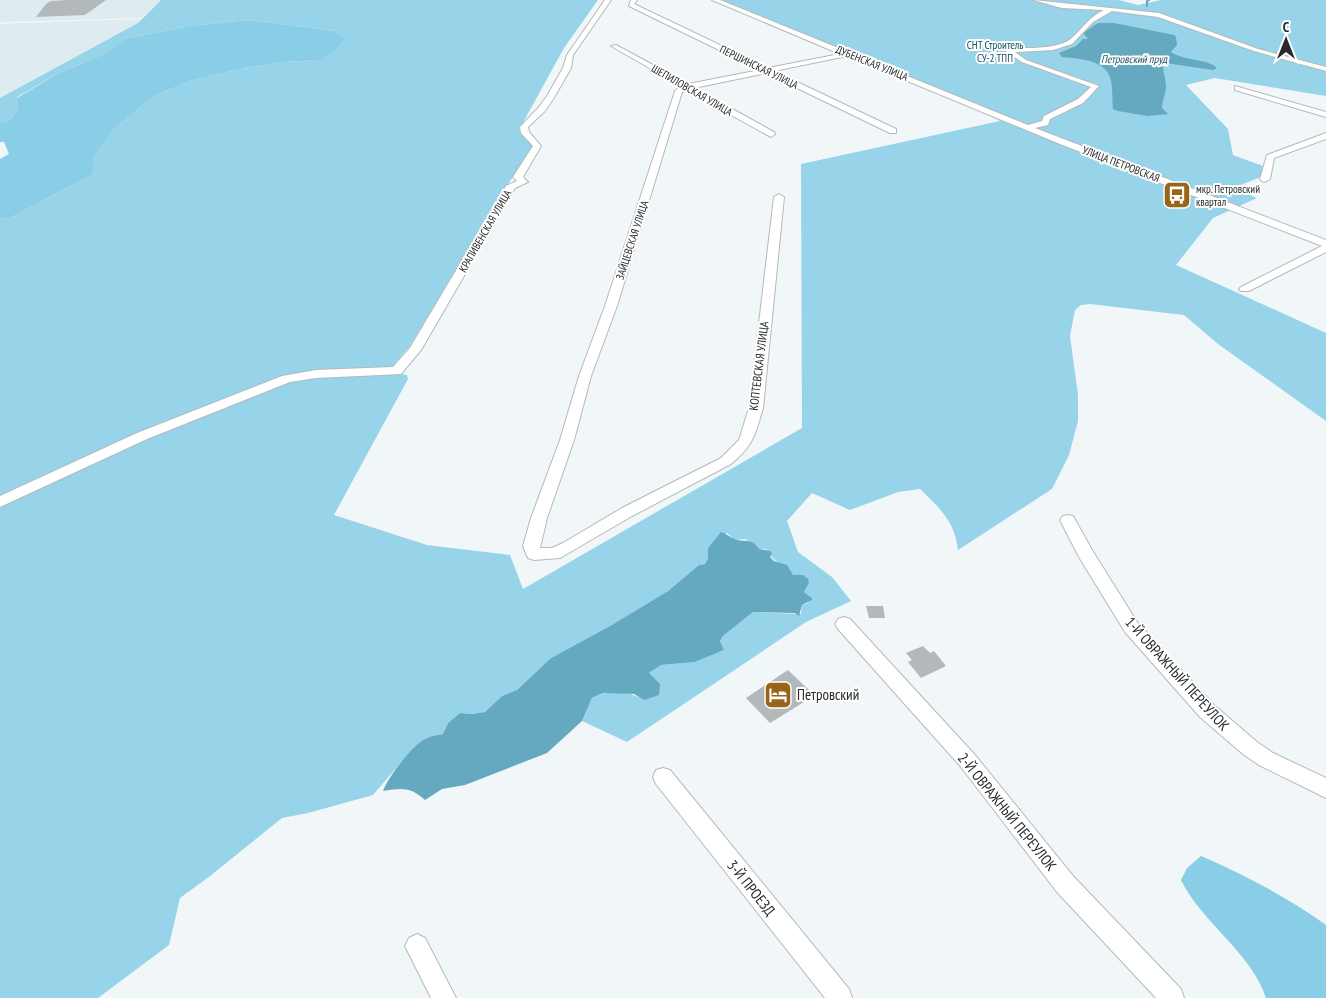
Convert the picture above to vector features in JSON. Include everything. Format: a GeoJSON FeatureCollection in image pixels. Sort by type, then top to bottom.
{"type":"FeatureCollection","features":[{"type":"Feature","properties":{"kind":"street","name":"КРАПИВЕНСКАЯ УЛИЦА"},"geometry":{"type":"LineString","coordinates":[[0,502],[72,466],[118,446],[287,379],[316,374],[397,371],[415,350],[511,186],[523,182],[518,177],[537,146],[524,132],[524,128],[542,109],[551,96],[567,68],[570,55],[608,0]]}},
{"type":"Feature","properties":{"kind":"street","name":"ПЕРШИНСКАЯ УЛИЦА"},"geometry":{"type":"LineString","coordinates":[[634,0],[631,5],[857,112],[893,131]]}},
{"type":"Feature","properties":{"kind":"street","name":"ДУБЕНСКАЯ УЛИЦА"},"geometry":{"type":"LineString","coordinates":[[716,0],[1028,127]]}},
{"type":"Feature","properties":{"kind":"street"},"geometry":{"type":"LineString","coordinates":[[1036,0],[1062,6],[1113,9],[1159,15],[1256,50],[1326,69]]}},
{"type":"Feature","properties":{"kind":"street"},"geometry":{"type":"LineString","coordinates":[[1028,127],[1046,123],[1047,118],[1072,107],[1091,92],[1095,86],[1024,61],[1006,50],[1046,48],[1062,45],[1074,40],[1082,27],[1097,14],[1113,9]]}},
{"type":"Feature","properties":{"kind":"street","name":"ШЕПИЛОВСКАЯ УЛИЦА"},"geometry":{"type":"LineString","coordinates":[[614,46],[771,134]]}},
{"type":"Feature","properties":{"kind":"street"},"geometry":{"type":"LineString","coordinates":[[685,87],[849,54]]}},
{"type":"Feature","properties":{"kind":"street","name":"ЗАЙЦЕВСКАЯ УЛИЦА"},"geometry":{"type":"LineString","coordinates":[[534,554],[531,546],[539,518],[567,440],[585,376],[611,306],[678,93],[685,87]]}},
{"type":"Feature","properties":{"kind":"street"},"geometry":{"type":"LineString","coordinates":[[1238,88],[1326,115]]}},
{"type":"Feature","properties":{"kind":"street","name":"УЛИЦА ПЕТРОВСКАЯ"},"geometry":{"type":"LineString","coordinates":[[1028,127],[1326,244]]}},
{"type":"Feature","properties":{"kind":"street"},"geometry":{"type":"LineString","coordinates":[[1265,179],[1270,157],[1326,136]]}},
{"type":"Feature","properties":{"kind":"street","name":"КОПТЕВСКАЯ УЛИЦА"},"geometry":{"type":"LineString","coordinates":[[534,554],[554,554],[569,547],[627,512],[681,483],[709,471],[730,457],[746,441],[756,408],[779,197]]}},
{"type":"Feature","properties":{"kind":"street"},"geometry":{"type":"LineString","coordinates":[[1245,288],[1326,248]]}},
{"type":"Feature","properties":{"kind":"street","name":"1-Й ОВРАЖНЫЙ ПЕРЕУЛОК"},"geometry":{"type":"LineString","coordinates":[[1068,520],[1085,553],[1131,627],[1207,711],[1250,748],[1266,759],[1326,788]]}},
{"type":"Feature","properties":{"kind":"street","name":"2-Й ОВРАЖНЫЙ ПЕРЕУЛОК"},"geometry":{"type":"LineString","coordinates":[[844,624],[968,761],[1065,884],[1172,998]]}},
{"type":"Feature","properties":{"kind":"street","name":"3-Й ПРОЕЗД"},"geometry":{"type":"LineString","coordinates":[[663,777],[840,998]]}},
{"type":"Feature","properties":{"kind":"street"},"geometry":{"type":"LineString","coordinates":[[417,946],[444,998]]}},
{"type":"Feature","properties":{"kind":"shaded area"},"geometry":{"type":"Polygon","coordinates":[[[0,0],[161,0],[141,18],[0,22],[0,0]]]}},
{"type":"Feature","properties":{"kind":"shaded area"},"geometry":{"type":"Polygon","coordinates":[[[141,19],[138,23],[0,98],[0,24],[141,19]]]}},
{"type":"Feature","properties":{"kind":"shaded area"},"geometry":{"type":"Polygon","coordinates":[[[248,20],[334,31],[344,39],[333,51],[319,60],[249,67],[193,80],[154,96],[116,127],[95,155],[93,174],[10,218],[0,219],[0,159],[9,154],[4,142],[0,142],[0,123],[9,121],[18,109],[17,98],[57,74],[106,53],[124,39],[190,26],[248,20]]]}},
{"type":"Feature","properties":{"kind":"shaded area"},"geometry":{"type":"Polygon","coordinates":[[[1201,856],[1265,887],[1326,925],[1326,998],[1266,998],[1259,981],[1249,966],[1201,910],[1181,880],[1187,868],[1201,856]]]}},
{"type":"Feature","properties":{"kind":"green space","name":"СНТ Строитель СУ-2 ТПП"},"geometry":{"type":"Polygon","coordinates":[[[161,0],[598,0],[564,48],[519,130],[533,142],[533,146],[497,201],[410,346],[395,363],[401,374],[407,375],[408,379],[334,515],[427,545],[510,555],[523,589],[802,428],[801,164],[1000,121],[962,101],[713,0],[1119,0],[1138,5],[1161,0],[1326,0],[1326,96],[1215,78],[1186,85],[1228,129],[1233,155],[1263,166],[1261,177],[1233,188],[1257,198],[1213,218],[1176,265],[1326,333],[1326,421],[1218,344],[1184,315],[1090,304],[1081,305],[1075,310],[1070,336],[1078,395],[1078,421],[1069,455],[1052,489],[958,550],[954,531],[950,523],[940,509],[920,489],[898,492],[850,510],[812,493],[787,521],[798,552],[832,577],[851,601],[806,622],[627,742],[582,721],[592,698],[604,693],[618,692],[644,700],[649,673],[661,665],[695,662],[724,650],[720,641],[723,636],[753,612],[801,614],[802,605],[808,603],[812,598],[804,592],[809,583],[803,575],[793,575],[771,557],[766,549],[759,550],[746,539],[735,540],[727,533],[708,548],[708,558],[705,564],[699,565],[668,591],[610,626],[551,658],[517,690],[502,696],[485,712],[460,713],[448,723],[443,734],[426,738],[403,760],[373,795],[308,813],[282,818],[180,898],[169,945],[98,998],[0,998],[0,219],[10,218],[93,174],[95,155],[116,127],[154,96],[193,80],[249,67],[319,60],[334,31],[248,20],[190,26],[124,39],[106,53],[57,74],[17,97],[18,109],[9,121],[0,123],[0,98],[138,23],[161,0]]]}},
{"type":"Feature","properties":{"kind":"water","name":"Петровский пруд"},"geometry":{"type":"Polygon","coordinates":[[[1098,23],[1114,23],[1174,35],[1177,45],[1171,52],[1208,63],[1217,68],[1213,70],[1165,63],[1163,71],[1166,90],[1162,108],[1168,114],[1148,116],[1118,111],[1113,109],[1111,81],[1104,68],[1084,60],[1062,57],[1059,53],[1076,46],[1083,39],[1088,39],[1083,33],[1098,23]]]}},
{"type":"Feature","properties":{"kind":"water"},"geometry":{"type":"Polygon","coordinates":[[[721,532],[737,540],[749,541],[759,549],[770,551],[772,553],[770,557],[774,561],[787,565],[793,575],[803,575],[808,579],[809,583],[804,592],[812,600],[802,605],[799,616],[795,613],[753,612],[723,636],[720,641],[724,650],[695,662],[661,665],[649,673],[660,684],[659,695],[644,700],[634,694],[604,693],[592,698],[582,721],[547,753],[465,785],[442,789],[425,800],[415,793],[406,790],[383,791],[402,762],[421,741],[443,734],[448,723],[460,713],[485,712],[502,696],[517,690],[551,658],[610,626],[668,591],[699,565],[705,564],[708,558],[708,548],[721,532]]]}},
{"type":"Feature","properties":{"kind":"building"},"geometry":{"type":"Polygon","coordinates":[[[106,0],[85,15],[36,17],[46,4],[51,1],[106,0]]]}},
{"type":"Feature","properties":{"kind":"building"},"geometry":{"type":"Polygon","coordinates":[[[866,606],[883,606],[885,618],[869,618],[866,606]]]}},
{"type":"Feature","properties":{"kind":"building"},"geometry":{"type":"Polygon","coordinates":[[[923,646],[930,653],[934,651],[946,666],[921,678],[908,662],[912,660],[906,653],[923,646]]]}},
{"type":"Feature","properties":{"kind":"building","name":"Петровский"},"geometry":{"type":"Polygon","coordinates":[[[788,670],[811,692],[801,699],[804,702],[770,723],[746,698],[788,670]]]}},
{"type":"Feature","properties":{"kind":"waterway"},"geometry":{"type":"LineString","coordinates":[[1147,6],[1147,1],[1149,0]]}},
{"type":"Feature","properties":{"kind":"place","name":"мкр. Петровский квартал"},"geometry":{"type":"Point","coordinates":[1177,195]}},
{"type":"Feature","properties":{"kind":"place","name":"Петровский"},"geometry":{"type":"Point","coordinates":[778,695]}}]}
